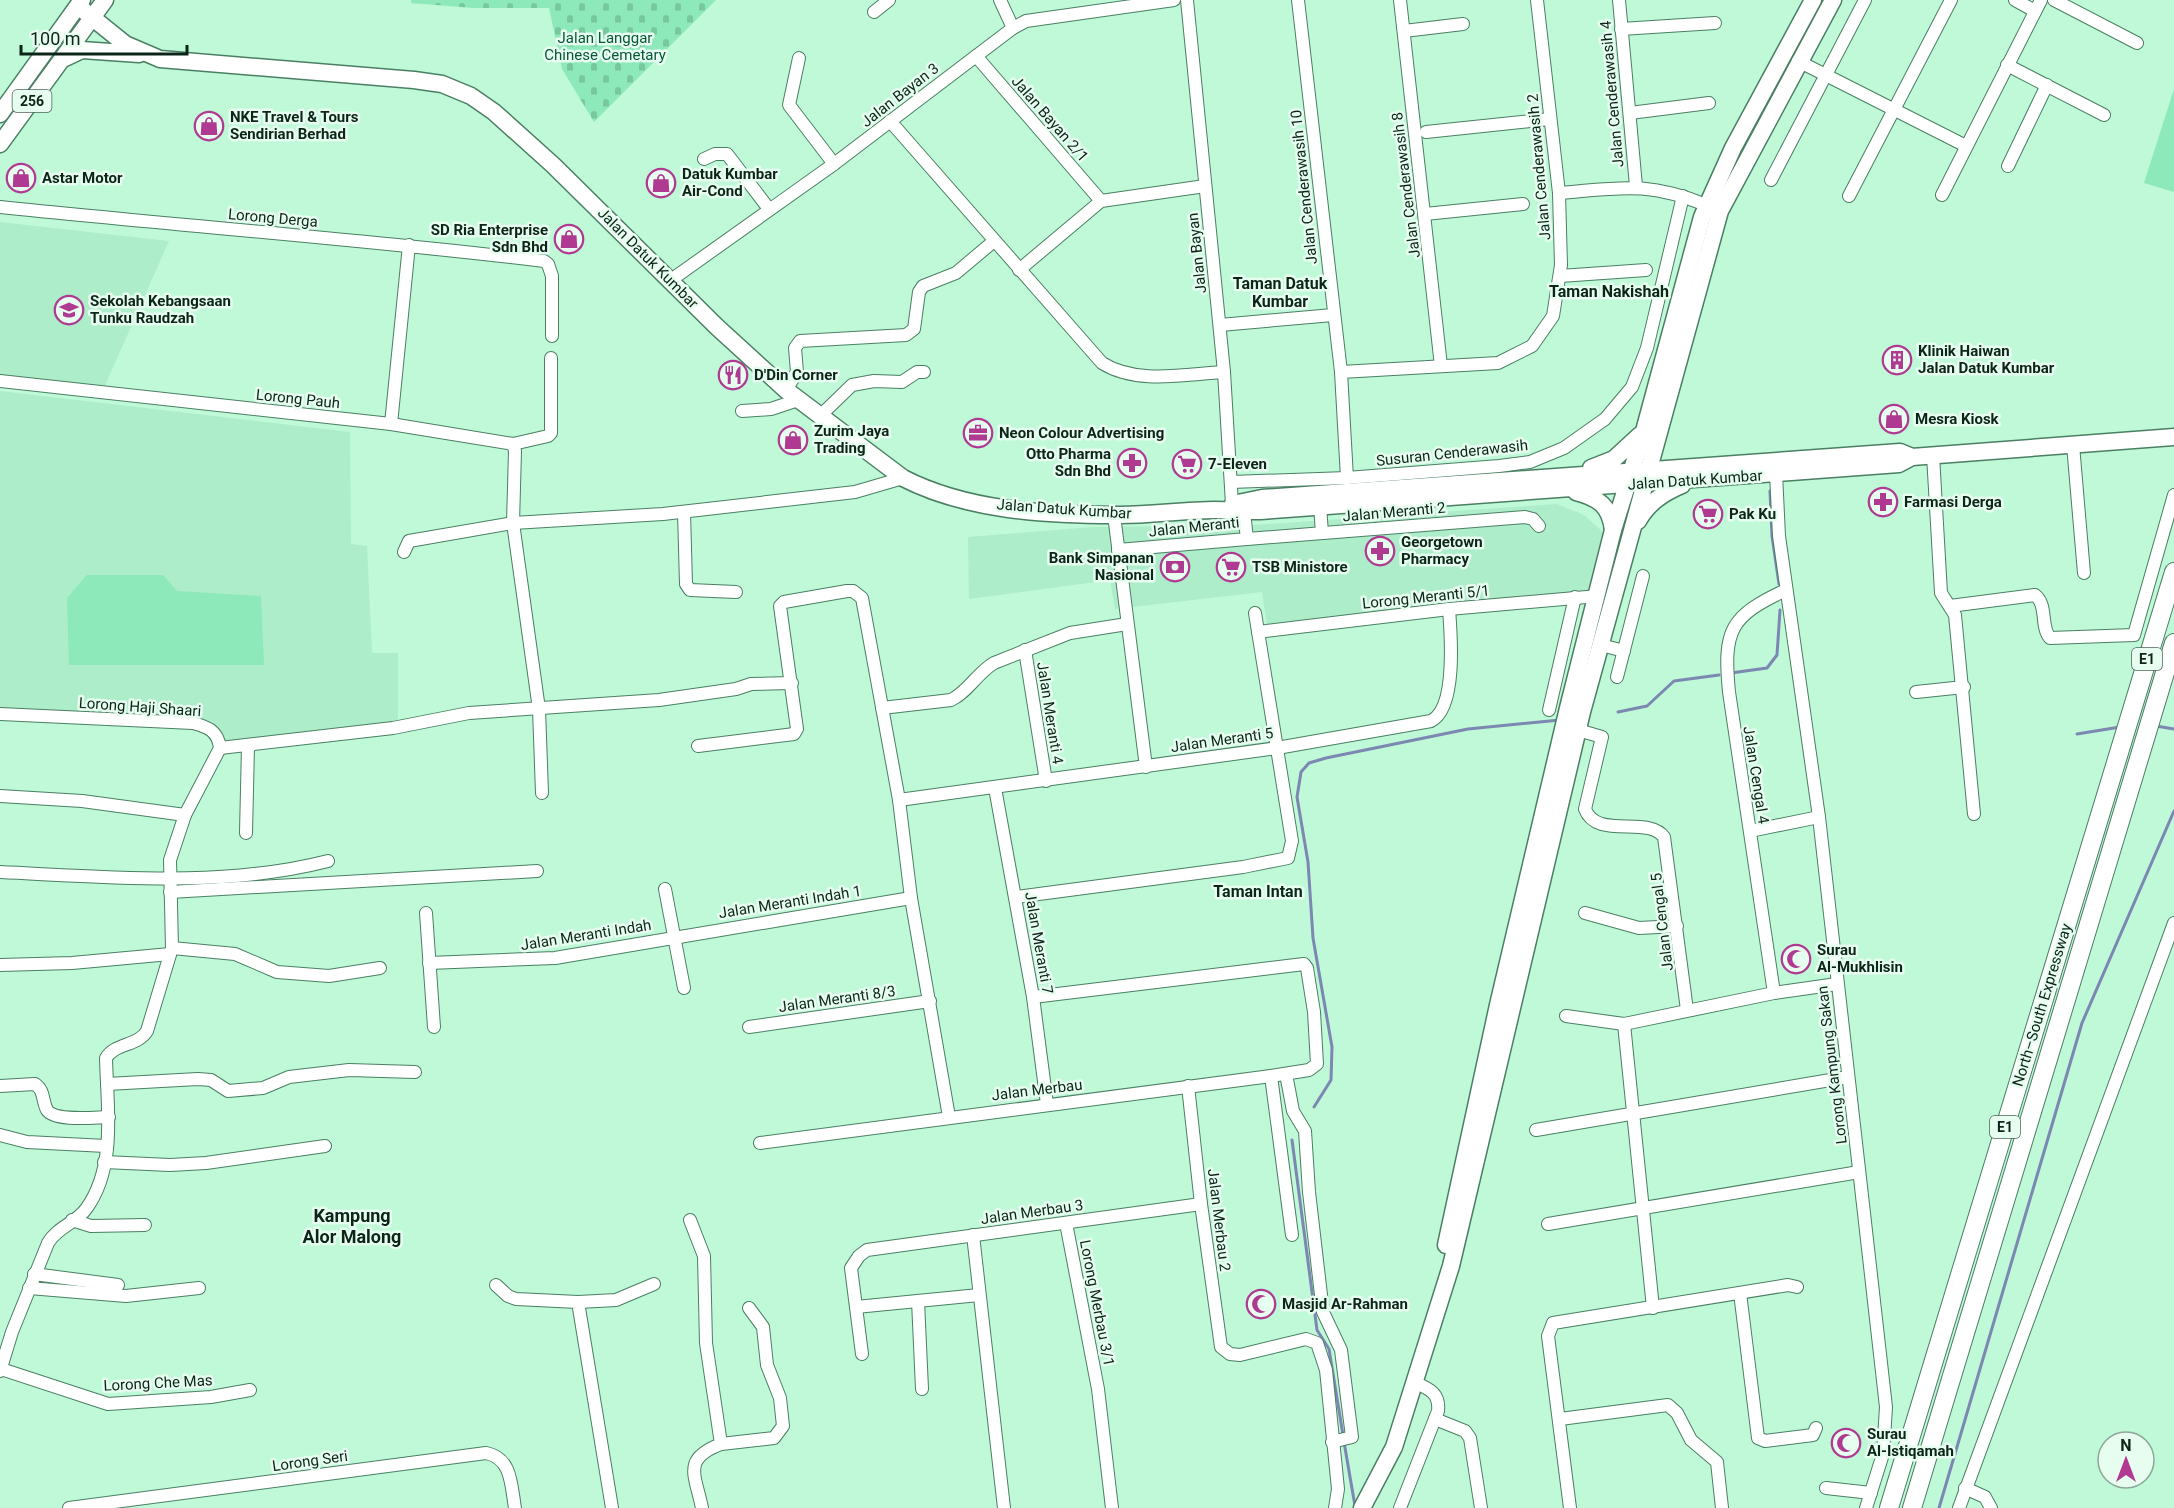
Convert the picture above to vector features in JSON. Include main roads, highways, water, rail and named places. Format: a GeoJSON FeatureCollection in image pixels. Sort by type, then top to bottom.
{"type":"FeatureCollection","features":[{"type":"Feature","properties":{"kind":"highway","name":"North–South Expressway"},"geometry":{"type":"LineString","coordinates":[[1889,1508],[2174,572]]}},
{"type":"Feature","properties":{"kind":"highway","name":"North–South Expressway"},"geometry":{"type":"LineString","coordinates":[[1912,1508],[2174,643]]}},
{"type":"Feature","properties":{"kind":"main road","name":"256"},"geometry":{"type":"LineString","coordinates":[[0,144],[105,0]]}},
{"type":"Feature","properties":{"kind":"main road"},"geometry":{"type":"LineString","coordinates":[[1563,483],[1614,459],[1651,432],[1706,205],[1732,148],[1813,0]]}},
{"type":"Feature","properties":{"kind":"main road"},"geometry":{"type":"LineString","coordinates":[[1484,1104],[1545,803],[1613,530],[1638,477],[1720,212],[1798,61],[1833,0]]}},
{"type":"Feature","properties":{"kind":"main road","name":"256"},"geometry":{"type":"LineString","coordinates":[[0,114],[79,2]]}},
{"type":"Feature","properties":{"kind":"main road","name":"Jalan Datuk Kumbar"},"geometry":{"type":"LineString","coordinates":[[79,2],[92,18],[125,44],[160,59],[414,80],[442,84],[471,96],[494,112],[553,165],[792,395],[903,478],[924,489],[986,504],[1114,515],[1320,506],[1638,477],[1700,479],[1899,464],[1906,454]]}},
{"type":"Feature","properties":{"kind":"main road"},"geometry":{"type":"LineString","coordinates":[[63,58],[74,51],[91,49],[138,53],[160,59]]}},
{"type":"Feature","properties":{"kind":"main road"},"geometry":{"type":"LineString","coordinates":[[1651,432],[1668,456],[1686,467]]}},
{"type":"Feature","properties":{"kind":"main road","name":"Jalan Datuk Kumbar"},"geometry":{"type":"LineString","coordinates":[[1638,477],[1686,467],[1906,454],[1933,455],[2174,437]]}},
{"type":"Feature","properties":{"kind":"main road"},"geometry":{"type":"LineString","coordinates":[[1632,534],[1638,477]]}},
{"type":"Feature","properties":{"kind":"main road"},"geometry":{"type":"LineString","coordinates":[[1362,1508],[1394,1447],[1416,1383],[1437,1308],[1443,1264],[1578,730],[1632,534],[1639,518],[1651,504],[1665,493],[1700,479]]}},
{"type":"Feature","properties":{"kind":"main road","name":"Jalan Datuk Kumbar"},"geometry":{"type":"LineString","coordinates":[[1238,508],[1268,498],[1563,483]]}},
{"type":"Feature","properties":{"kind":"main road"},"geometry":{"type":"LineString","coordinates":[[1563,483],[1602,502],[1611,516],[1613,530]]}},
{"type":"Feature","properties":{"kind":"waterway"},"geometry":{"type":"LineString","coordinates":[[1770,491],[1772,536],[1779,584]]}},
{"type":"Feature","properties":{"kind":"waterway"},"geometry":{"type":"LineString","coordinates":[[1731,673],[1767,668],[1777,655],[1780,610]]}},
{"type":"Feature","properties":{"kind":"waterway"},"geometry":{"type":"LineString","coordinates":[[1618,712],[1647,706],[1674,681],[1719,675]]}},
{"type":"Feature","properties":{"kind":"waterway"},"geometry":{"type":"LineString","coordinates":[[1314,1107],[1331,1080],[1332,1047],[1313,938],[1308,862],[1297,797],[1301,772],[1309,763],[1326,758],[1468,729],[1560,720]]}},
{"type":"Feature","properties":{"kind":"waterway"},"geometry":{"type":"LineString","coordinates":[[2156,726],[2174,729]]}},
{"type":"Feature","properties":{"kind":"waterway"},"geometry":{"type":"LineString","coordinates":[[2077,734],[2120,727]]}},
{"type":"Feature","properties":{"kind":"waterway"},"geometry":{"type":"LineString","coordinates":[[1939,1508],[2082,1023],[2174,811]]}},
{"type":"Feature","properties":{"kind":"waterway"},"geometry":{"type":"LineString","coordinates":[[1292,1140],[1317,1330],[1329,1349],[1343,1435]]}},
{"type":"Feature","properties":{"kind":"waterway"},"geometry":{"type":"LineString","coordinates":[[1344,1442],[1355,1506]]}},
{"type":"Feature","properties":{"kind":"place","name":"NKE Travel & Tours Sendirian Berhad"},"geometry":{"type":"Point","coordinates":[209,126]}},
{"type":"Feature","properties":{"kind":"place","name":"Astar Motor"},"geometry":{"type":"Point","coordinates":[21,178]}},
{"type":"Feature","properties":{"kind":"place","name":"Datuk Kumbar Air-Cond"},"geometry":{"type":"Point","coordinates":[661,183]}},
{"type":"Feature","properties":{"kind":"place","name":"SD Ria Enterprise Sdn Bhd"},"geometry":{"type":"Point","coordinates":[569,239]}},
{"type":"Feature","properties":{"kind":"place","name":"Sekolah Kebangsaan Tunku Raudzah"},"geometry":{"type":"Point","coordinates":[69,310]}},
{"type":"Feature","properties":{"kind":"place","name":"Klinik Haiwan Jalan Datuk Kumbar"},"geometry":{"type":"Point","coordinates":[1897,360]}},
{"type":"Feature","properties":{"kind":"place","name":"D'Din Corner"},"geometry":{"type":"Point","coordinates":[733,375]}},
{"type":"Feature","properties":{"kind":"place","name":"Mesra Kiosk"},"geometry":{"type":"Point","coordinates":[1894,419]}},
{"type":"Feature","properties":{"kind":"place","name":"Neon Colour Advertising"},"geometry":{"type":"Point","coordinates":[978,433]}},
{"type":"Feature","properties":{"kind":"place","name":"Zurim Jaya Trading"},"geometry":{"type":"Point","coordinates":[793,440]}},
{"type":"Feature","properties":{"kind":"place","name":"Otto Pharma Sdn Bhd"},"geometry":{"type":"Point","coordinates":[1132,463]}},
{"type":"Feature","properties":{"kind":"place","name":"7-Eleven"},"geometry":{"type":"Point","coordinates":[1187,464]}},
{"type":"Feature","properties":{"kind":"place","name":"Farmasi Derga"},"geometry":{"type":"Point","coordinates":[1883,502]}},
{"type":"Feature","properties":{"kind":"place","name":"Pak Ku"},"geometry":{"type":"Point","coordinates":[1708,514]}},
{"type":"Feature","properties":{"kind":"place","name":"Georgetown Pharmacy"},"geometry":{"type":"Point","coordinates":[1380,551]}},
{"type":"Feature","properties":{"kind":"place","name":"Bank Simpanan Nasional"},"geometry":{"type":"Point","coordinates":[1175,567]}},
{"type":"Feature","properties":{"kind":"place","name":"TSB Ministore"},"geometry":{"type":"Point","coordinates":[1231,567]}},
{"type":"Feature","properties":{"kind":"place","name":"Surau Al-Mukhlisin"},"geometry":{"type":"Point","coordinates":[1796,959]}},
{"type":"Feature","properties":{"kind":"place","name":"Masjid Ar-Rahman"},"geometry":{"type":"Point","coordinates":[1261,1304]}},
{"type":"Feature","properties":{"kind":"place","name":"Surau Al-Istiqamah"},"geometry":{"type":"Point","coordinates":[1846,1443]}},
{"type":"Feature","properties":{"kind":"district","name":"Taman Nakishah"},"geometry":{"type":"Point","coordinates":[1609,291]}},
{"type":"Feature","properties":{"kind":"district","name":"Taman Datuk Kumbar"},"geometry":{"type":"Point","coordinates":[1280,292]}},
{"type":"Feature","properties":{"kind":"district","name":"Taman Intan"},"geometry":{"type":"Point","coordinates":[1258,891]}},
{"type":"Feature","properties":{"kind":"district","name":"Kampung Alor Malong"},"geometry":{"type":"Point","coordinates":[352,1226]}},
{"type":"Feature","properties":{"kind":"park label","name":"Jalan Langgar Chinese Cemetary"},"geometry":{"type":"Point","coordinates":[605,46]}}]}
